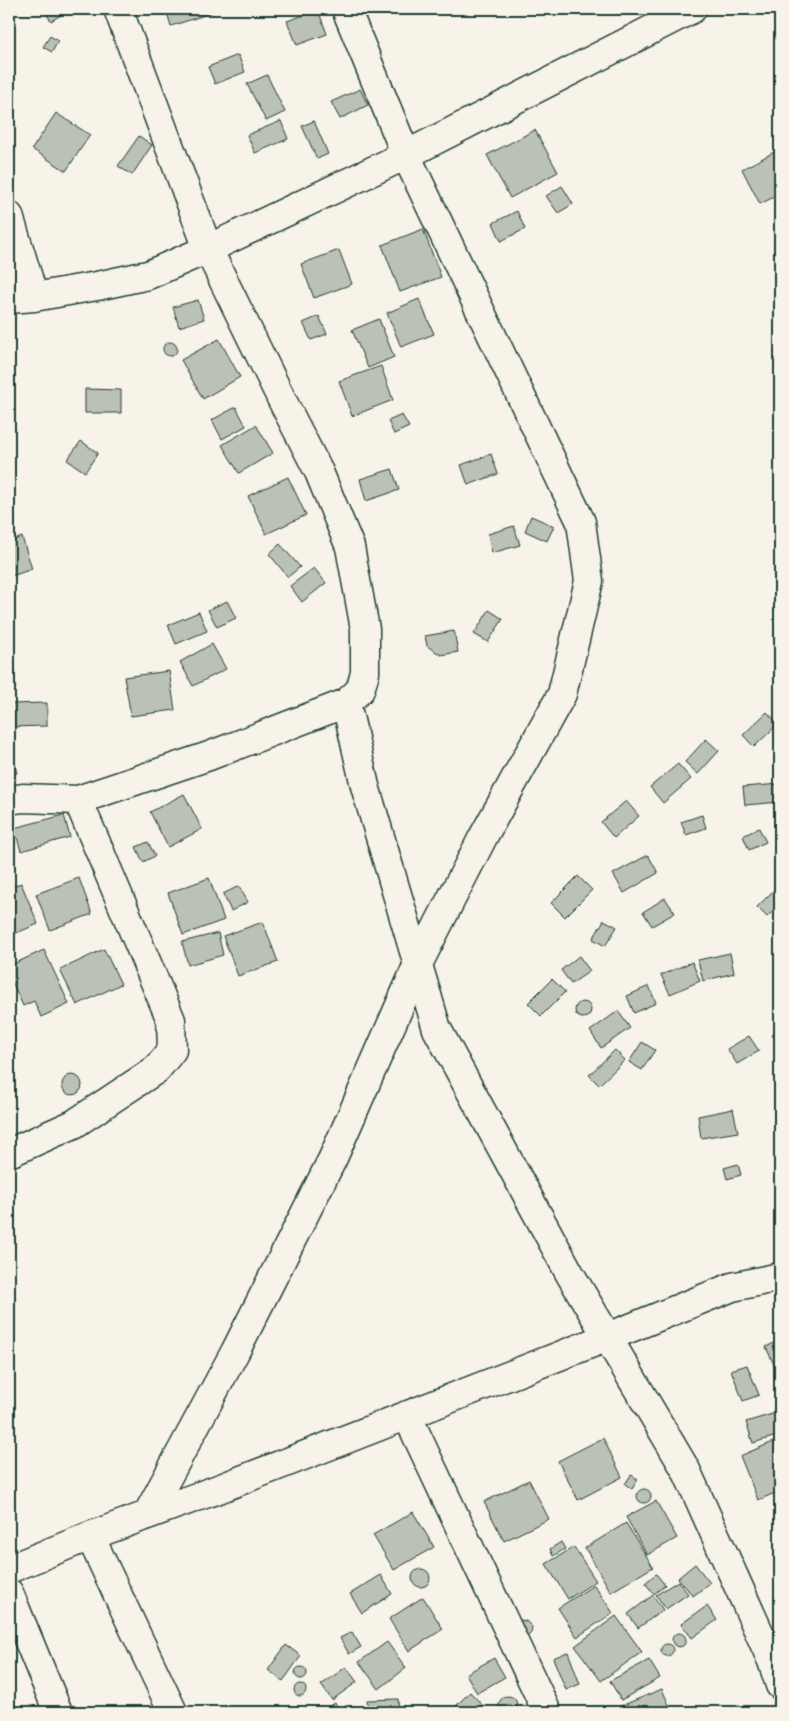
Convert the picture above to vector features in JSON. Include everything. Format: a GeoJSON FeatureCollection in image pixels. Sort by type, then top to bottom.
{"type":"FeatureCollection","features":[{"type":"Feature","properties":{"kind":"street"},"geometry":{"type":"LineString","coordinates":[[9,800],[23,798],[78,800],[209,756],[346,702],[360,690],[365,673],[365,628],[350,547],[319,472],[278,394],[208,249],[118,9]]}},
{"type":"Feature","properties":{"kind":"street"},"geometry":{"type":"LineString","coordinates":[[147,1515],[235,1352],[333,1158],[418,964],[483,837],[562,694],[589,581],[581,522],[406,155],[346,9]]}},
{"type":"Feature","properties":{"kind":"street"},"geometry":{"type":"LineString","coordinates":[[9,216],[22,298],[97,286],[148,275],[208,249],[406,155],[692,9]]}},
{"type":"Feature","properties":{"kind":"street"},"geometry":{"type":"LineString","coordinates":[[346,702],[365,786],[437,1029],[570,1274],[686,1470],[772,1660],[780,1685]]}},
{"type":"Feature","properties":{"kind":"street"},"geometry":{"type":"LineString","coordinates":[[9,1153],[74,1124],[157,1069],[172,1050],[171,1020],[78,800]]}},
{"type":"Feature","properties":{"kind":"street"},"geometry":{"type":"LineString","coordinates":[[9,1569],[90,1536],[221,1488],[732,1287],[780,1277]]}},
{"type":"Feature","properties":{"kind":"street"},"geometry":{"type":"LineString","coordinates":[[407,1415],[547,1712]]}},
{"type":"Feature","properties":{"kind":"street"},"geometry":{"type":"LineString","coordinates":[[90,1536],[172,1712]]}},
{"type":"Feature","properties":{"kind":"street"},"geometry":{"type":"LineString","coordinates":[[9,1593],[58,1712]]}},
{"type":"Feature","properties":{"kind":"building"},"geometry":{"type":"Polygon","coordinates":[[[43,9],[71,9],[51,21],[43,9]]]}},
{"type":"Feature","properties":{"kind":"building"},"geometry":{"type":"Polygon","coordinates":[[[166,9],[210,9],[211,13],[171,26],[166,9]]]}},
{"type":"Feature","properties":{"kind":"building"},"geometry":{"type":"Polygon","coordinates":[[[318,10],[327,34],[297,45],[287,21],[318,10]]]}},
{"type":"Feature","properties":{"kind":"building"},"geometry":{"type":"Polygon","coordinates":[[[50,36],[58,41],[52,52],[43,47],[50,36]]]}},
{"type":"Feature","properties":{"kind":"building"},"geometry":{"type":"Polygon","coordinates":[[[238,55],[245,72],[215,84],[208,67],[238,55]]]}},
{"type":"Feature","properties":{"kind":"building"},"geometry":{"type":"Polygon","coordinates":[[[267,75],[285,112],[266,121],[247,84],[267,75]]]}},
{"type":"Feature","properties":{"kind":"building"},"geometry":{"type":"Polygon","coordinates":[[[360,89],[368,105],[340,119],[331,102],[360,89]]]}},
{"type":"Feature","properties":{"kind":"building"},"geometry":{"type":"Polygon","coordinates":[[[56,113],[90,135],[66,171],[32,149],[56,113]]]}},
{"type":"Feature","properties":{"kind":"building"},"geometry":{"type":"Polygon","coordinates":[[[281,121],[288,139],[255,153],[247,135],[281,121]]]}},
{"type":"Feature","properties":{"kind":"building"},"geometry":{"type":"Polygon","coordinates":[[[314,121],[328,154],[317,159],[302,126],[314,121]]]}},
{"type":"Feature","properties":{"kind":"building"},"geometry":{"type":"Polygon","coordinates":[[[535,130],[558,172],[510,198],[487,155],[535,130]]]}},
{"type":"Feature","properties":{"kind":"building"},"geometry":{"type":"Polygon","coordinates":[[[139,136],[152,145],[132,175],[118,166],[139,136]]]}},
{"type":"Feature","properties":{"kind":"building"},"geometry":{"type":"Polygon","coordinates":[[[780,149],[780,194],[760,204],[742,169],[780,149]]]}},
{"type":"Feature","properties":{"kind":"building"},"geometry":{"type":"Polygon","coordinates":[[[562,186],[573,204],[558,213],[546,196],[562,186]]]}},
{"type":"Feature","properties":{"kind":"building"},"geometry":{"type":"Polygon","coordinates":[[[517,211],[525,229],[501,241],[493,223],[517,211]]]}},
{"type":"Feature","properties":{"kind":"building"},"geometry":{"type":"Polygon","coordinates":[[[423,229],[441,277],[400,292],[382,245],[423,229]]]}},
{"type":"Feature","properties":{"kind":"building"},"geometry":{"type":"Polygon","coordinates":[[[339,250],[352,284],[314,298],[301,264],[339,250]]]}},
{"type":"Feature","properties":{"kind":"building"},"geometry":{"type":"Polygon","coordinates":[[[9,259],[17,273],[9,277],[9,259]]]}},
{"type":"Feature","properties":{"kind":"building"},"geometry":{"type":"Polygon","coordinates":[[[419,299],[434,334],[401,347],[387,313],[419,299]]]}},
{"type":"Feature","properties":{"kind":"building"},"geometry":{"type":"Polygon","coordinates":[[[198,300],[204,319],[179,327],[173,307],[198,300]]]}},
{"type":"Feature","properties":{"kind":"building"},"geometry":{"type":"Polygon","coordinates":[[[319,316],[327,334],[311,340],[303,323],[319,316]]]}},
{"type":"Feature","properties":{"kind":"building"},"geometry":{"type":"Polygon","coordinates":[[[379,319],[394,357],[368,368],[352,330],[379,319]]]}},
{"type":"Feature","properties":{"kind":"building"},"geometry":{"type":"Polygon","coordinates":[[[219,339],[240,377],[203,399],[181,360],[219,339]]]}},
{"type":"Feature","properties":{"kind":"building"},"geometry":{"type":"Polygon","coordinates":[[[170,342],[175,344],[177,349],[175,354],[170,356],[165,354],[163,349],[165,344],[170,342]]]}},
{"type":"Feature","properties":{"kind":"building"},"geometry":{"type":"Polygon","coordinates":[[[381,366],[393,400],[352,416],[339,381],[381,366]]]}},
{"type":"Feature","properties":{"kind":"building"},"geometry":{"type":"Polygon","coordinates":[[[85,389],[121,390],[121,413],[85,413],[85,389]]]}},
{"type":"Feature","properties":{"kind":"building"},"geometry":{"type":"Polygon","coordinates":[[[236,407],[246,426],[222,439],[212,420],[236,407]]]}},
{"type":"Feature","properties":{"kind":"building"},"geometry":{"type":"Polygon","coordinates":[[[402,415],[409,427],[394,434],[388,421],[402,415]]]}},
{"type":"Feature","properties":{"kind":"building"},"geometry":{"type":"Polygon","coordinates":[[[256,425],[273,453],[239,473],[222,445],[256,425]]]}},
{"type":"Feature","properties":{"kind":"building"},"geometry":{"type":"Polygon","coordinates":[[[81,441],[98,453],[85,472],[67,460],[81,441]]]}},
{"type":"Feature","properties":{"kind":"building"},"geometry":{"type":"Polygon","coordinates":[[[491,454],[498,474],[468,485],[461,465],[491,454]]]}},
{"type":"Feature","properties":{"kind":"building"},"geometry":{"type":"Polygon","coordinates":[[[392,469],[399,490],[366,501],[360,479],[392,469]]]}},
{"type":"Feature","properties":{"kind":"building"},"geometry":{"type":"Polygon","coordinates":[[[288,477],[306,515],[266,534],[248,496],[288,477]]]}},
{"type":"Feature","properties":{"kind":"building"},"geometry":{"type":"Polygon","coordinates":[[[531,516],[554,526],[547,541],[525,531],[531,516]]]}},
{"type":"Feature","properties":{"kind":"building"},"geometry":{"type":"Polygon","coordinates":[[[514,526],[520,545],[492,553],[488,534],[514,526]]]}},
{"type":"Feature","properties":{"kind":"building"},"geometry":{"type":"Polygon","coordinates":[[[22,537],[32,569],[9,577],[9,542],[22,537]]]}},
{"type":"Feature","properties":{"kind":"building"},"geometry":{"type":"Polygon","coordinates":[[[280,544],[300,567],[288,577],[269,554],[280,544]]]}},
{"type":"Feature","properties":{"kind":"building"},"geometry":{"type":"Polygon","coordinates":[[[314,568],[326,583],[302,602],[290,586],[314,568]]]}},
{"type":"Feature","properties":{"kind":"building"},"geometry":{"type":"Polygon","coordinates":[[[227,601],[236,618],[217,627],[208,610],[227,601]]]}},
{"type":"Feature","properties":{"kind":"building"},"geometry":{"type":"Polygon","coordinates":[[[489,610],[503,619],[488,642],[474,634],[489,610]]]}},
{"type":"Feature","properties":{"kind":"building"},"geometry":{"type":"Polygon","coordinates":[[[199,612],[207,631],[176,644],[168,625],[199,612]]]}},
{"type":"Feature","properties":{"kind":"building"},"geometry":{"type":"Polygon","coordinates":[[[454,631],[458,652],[441,655],[427,646],[425,636],[454,631]]]}},
{"type":"Feature","properties":{"kind":"building"},"geometry":{"type":"Polygon","coordinates":[[[212,644],[226,669],[193,686],[180,662],[212,644]]]}},
{"type":"Feature","properties":{"kind":"building"},"geometry":{"type":"Polygon","coordinates":[[[169,671],[175,710],[131,716],[124,677],[169,671]]]}},
{"type":"Feature","properties":{"kind":"building"},"geometry":{"type":"Polygon","coordinates":[[[47,703],[47,726],[9,727],[9,704],[47,703]]]}},
{"type":"Feature","properties":{"kind":"building"},"geometry":{"type":"Polygon","coordinates":[[[767,712],[778,724],[754,747],[743,735],[767,712]]]}},
{"type":"Feature","properties":{"kind":"building"},"geometry":{"type":"Polygon","coordinates":[[[706,739],[719,751],[698,774],[685,762],[706,739]]]}},
{"type":"Feature","properties":{"kind":"building"},"geometry":{"type":"Polygon","coordinates":[[[777,742],[780,742],[780,768],[778,768],[777,742]]]}},
{"type":"Feature","properties":{"kind":"building"},"geometry":{"type":"Polygon","coordinates":[[[9,747],[17,773],[9,776],[9,747]]]}},
{"type":"Feature","properties":{"kind":"building"},"geometry":{"type":"Polygon","coordinates":[[[678,764],[691,779],[663,803],[650,787],[678,764]]]}},
{"type":"Feature","properties":{"kind":"building"},"geometry":{"type":"Polygon","coordinates":[[[780,784],[780,802],[745,805],[743,787],[780,784]]]}},
{"type":"Feature","properties":{"kind":"building"},"geometry":{"type":"Polygon","coordinates":[[[184,794],[202,829],[168,847],[150,812],[184,794]]]}},
{"type":"Feature","properties":{"kind":"building"},"geometry":{"type":"Polygon","coordinates":[[[626,801],[639,816],[614,838],[601,822],[626,801]]]}},
{"type":"Feature","properties":{"kind":"building"},"geometry":{"type":"Polygon","coordinates":[[[64,815],[70,837],[21,851],[14,828],[64,815]]]}},
{"type":"Feature","properties":{"kind":"building"},"geometry":{"type":"Polygon","coordinates":[[[702,815],[706,828],[686,835],[681,822],[702,815]]]}},
{"type":"Feature","properties":{"kind":"building"},"geometry":{"type":"Polygon","coordinates":[[[759,828],[766,842],[749,850],[743,836],[759,828]]]}},
{"type":"Feature","properties":{"kind":"building"},"geometry":{"type":"Polygon","coordinates":[[[148,842],[155,856],[143,862],[136,847],[148,842]]]}},
{"type":"Feature","properties":{"kind":"building"},"geometry":{"type":"Polygon","coordinates":[[[648,855],[658,873],[624,893],[613,874],[648,855]]]}},
{"type":"Feature","properties":{"kind":"building"},"geometry":{"type":"Polygon","coordinates":[[[578,876],[592,890],[565,917],[551,903],[578,876]]]}},
{"type":"Feature","properties":{"kind":"building"},"geometry":{"type":"Polygon","coordinates":[[[79,878],[92,914],[50,930],[36,894],[79,878]]]}},
{"type":"Feature","properties":{"kind":"building"},"geometry":{"type":"Polygon","coordinates":[[[209,878],[224,920],[183,935],[168,893],[209,878]]]}},
{"type":"Feature","properties":{"kind":"building"},"geometry":{"type":"Polygon","coordinates":[[[21,883],[38,924],[9,936],[9,888],[21,883]]]}},
{"type":"Feature","properties":{"kind":"building"},"geometry":{"type":"Polygon","coordinates":[[[239,886],[248,902],[231,911],[223,894],[239,886]]]}},
{"type":"Feature","properties":{"kind":"building"},"geometry":{"type":"Polygon","coordinates":[[[774,890],[780,896],[780,904],[767,917],[757,907],[774,890]]]}},
{"type":"Feature","properties":{"kind":"building"},"geometry":{"type":"Polygon","coordinates":[[[665,898],[675,913],[652,926],[643,912],[665,898]]]}},
{"type":"Feature","properties":{"kind":"building"},"geometry":{"type":"Polygon","coordinates":[[[604,920],[617,927],[605,946],[593,939],[604,920]]]}},
{"type":"Feature","properties":{"kind":"building"},"geometry":{"type":"Polygon","coordinates":[[[263,922],[278,962],[238,976],[223,936],[263,922]]]}},
{"type":"Feature","properties":{"kind":"building"},"geometry":{"type":"Polygon","coordinates":[[[218,933],[223,955],[188,965],[182,942],[218,933]]]}},
{"type":"Feature","properties":{"kind":"building"},"geometry":{"type":"Polygon","coordinates":[[[104,949],[121,984],[77,1005],[60,970],[104,949]]]}},
{"type":"Feature","properties":{"kind":"building"},"geometry":{"type":"Polygon","coordinates":[[[44,950],[69,1004],[41,1017],[34,1001],[23,1006],[9,975],[9,966],[44,950]]]}},
{"type":"Feature","properties":{"kind":"building"},"geometry":{"type":"Polygon","coordinates":[[[730,953],[734,973],[703,981],[698,960],[730,953]]]}},
{"type":"Feature","properties":{"kind":"building"},"geometry":{"type":"Polygon","coordinates":[[[579,956],[590,971],[571,984],[561,970],[579,956]]]}},
{"type":"Feature","properties":{"kind":"building"},"geometry":{"type":"Polygon","coordinates":[[[692,962],[700,981],[670,994],[661,975],[692,962]]]}},
{"type":"Feature","properties":{"kind":"building"},"geometry":{"type":"Polygon","coordinates":[[[552,979],[565,992],[541,1016],[528,1003],[552,979]]]}},
{"type":"Feature","properties":{"kind":"building"},"geometry":{"type":"Polygon","coordinates":[[[649,986],[656,1003],[634,1013],[627,996],[649,986]]]}},
{"type":"Feature","properties":{"kind":"building"},"geometry":{"type":"Polygon","coordinates":[[[583,1002],[589,1004],[591,1010],[589,1016],[583,1018],[577,1016],[575,1010],[577,1004],[583,1002]]]}},
{"type":"Feature","properties":{"kind":"building"},"geometry":{"type":"Polygon","coordinates":[[[618,1011],[630,1028],[601,1048],[590,1031],[618,1011]]]}},
{"type":"Feature","properties":{"kind":"building"},"geometry":{"type":"Polygon","coordinates":[[[780,1029],[780,1046],[772,1035],[780,1029]]]}},
{"type":"Feature","properties":{"kind":"building"},"geometry":{"type":"Polygon","coordinates":[[[749,1036],[759,1051],[737,1064],[727,1049],[749,1036]]]}},
{"type":"Feature","properties":{"kind":"building"},"geometry":{"type":"Polygon","coordinates":[[[642,1042],[655,1050],[642,1070],[629,1062],[642,1042]]]}},
{"type":"Feature","properties":{"kind":"building"},"geometry":{"type":"Polygon","coordinates":[[[615,1050],[625,1060],[599,1085],[589,1075],[615,1050]]]}},
{"type":"Feature","properties":{"kind":"building"},"geometry":{"type":"Polygon","coordinates":[[[72,1075],[79,1078],[82,1085],[79,1092],[72,1095],[65,1092],[62,1085],[65,1078],[72,1075]]]}},
{"type":"Feature","properties":{"kind":"building"},"geometry":{"type":"Polygon","coordinates":[[[733,1109],[738,1132],[701,1138],[698,1116],[733,1109]]]}},
{"type":"Feature","properties":{"kind":"building"},"geometry":{"type":"Polygon","coordinates":[[[738,1164],[741,1175],[727,1179],[724,1168],[738,1164]]]}},
{"type":"Feature","properties":{"kind":"building"},"geometry":{"type":"Polygon","coordinates":[[[780,1340],[780,1378],[766,1347],[780,1340]]]}},
{"type":"Feature","properties":{"kind":"building"},"geometry":{"type":"Polygon","coordinates":[[[747,1365],[759,1395],[743,1401],[731,1370],[747,1365]]]}},
{"type":"Feature","properties":{"kind":"building"},"geometry":{"type":"Polygon","coordinates":[[[779,1412],[780,1435],[753,1443],[746,1422],[779,1412]]]}},
{"type":"Feature","properties":{"kind":"building"},"geometry":{"type":"Polygon","coordinates":[[[603,1438],[622,1477],[578,1500],[558,1461],[603,1438]]]}},
{"type":"Feature","properties":{"kind":"building"},"geometry":{"type":"Polygon","coordinates":[[[780,1439],[780,1491],[758,1500],[740,1456],[780,1439]]]}},
{"type":"Feature","properties":{"kind":"building"},"geometry":{"type":"Polygon","coordinates":[[[631,1475],[638,1479],[632,1489],[625,1484],[631,1475]]]}},
{"type":"Feature","properties":{"kind":"building"},"geometry":{"type":"Polygon","coordinates":[[[529,1480],[549,1519],[504,1541],[484,1502],[529,1480]]]}},
{"type":"Feature","properties":{"kind":"building"},"geometry":{"type":"Polygon","coordinates":[[[641,1489],[647,1489],[651,1496],[647,1503],[641,1503],[637,1499],[637,1493],[641,1489]]]}},
{"type":"Feature","properties":{"kind":"building"},"geometry":{"type":"Polygon","coordinates":[[[656,1501],[677,1538],[647,1555],[626,1517],[656,1501]]]}},
{"type":"Feature","properties":{"kind":"building"},"geometry":{"type":"Polygon","coordinates":[[[413,1512],[434,1547],[394,1570],[373,1535],[413,1512]]]}},
{"type":"Feature","properties":{"kind":"building"},"geometry":{"type":"Polygon","coordinates":[[[626,1523],[653,1567],[611,1592],[585,1548],[626,1523]]]}},
{"type":"Feature","properties":{"kind":"building"},"geometry":{"type":"Polygon","coordinates":[[[561,1542],[565,1549],[553,1556],[550,1549],[561,1542]]]}},
{"type":"Feature","properties":{"kind":"building"},"geometry":{"type":"Polygon","coordinates":[[[574,1547],[596,1581],[568,1599],[546,1564],[574,1547]]]}},
{"type":"Feature","properties":{"kind":"building"},"geometry":{"type":"Polygon","coordinates":[[[695,1564],[710,1583],[693,1596],[678,1578],[695,1564]]]}},
{"type":"Feature","properties":{"kind":"building"},"geometry":{"type":"Polygon","coordinates":[[[421,1569],[427,1572],[430,1578],[427,1584],[421,1587],[415,1584],[412,1578],[415,1572],[421,1569]]]}},
{"type":"Feature","properties":{"kind":"building"},"geometry":{"type":"Polygon","coordinates":[[[656,1574],[665,1585],[654,1594],[645,1583],[656,1574]]]}},
{"type":"Feature","properties":{"kind":"building"},"geometry":{"type":"Polygon","coordinates":[[[381,1575],[392,1594],[362,1613],[350,1594],[381,1575]]]}},
{"type":"Feature","properties":{"kind":"building"},"geometry":{"type":"Polygon","coordinates":[[[678,1581],[688,1594],[666,1609],[656,1595],[678,1581]]]}},
{"type":"Feature","properties":{"kind":"building"},"geometry":{"type":"Polygon","coordinates":[[[594,1585],[613,1613],[577,1637],[558,1608],[594,1585]]]}},
{"type":"Feature","properties":{"kind":"building"},"geometry":{"type":"Polygon","coordinates":[[[653,1595],[663,1610],[638,1628],[628,1614],[653,1595]]]}},
{"type":"Feature","properties":{"kind":"building"},"geometry":{"type":"Polygon","coordinates":[[[423,1597],[443,1629],[409,1651],[389,1619],[423,1597]]]}},
{"type":"Feature","properties":{"kind":"building"},"geometry":{"type":"Polygon","coordinates":[[[707,1606],[717,1620],[692,1638],[681,1624],[707,1606]]]}},
{"type":"Feature","properties":{"kind":"building"},"geometry":{"type":"Polygon","coordinates":[[[616,1616],[642,1652],[601,1681],[575,1646],[616,1616]]]}},
{"type":"Feature","properties":{"kind":"building"},"geometry":{"type":"Polygon","coordinates":[[[518,1621],[526,1621],[532,1627],[531,1633],[527,1637],[518,1621]]]}},
{"type":"Feature","properties":{"kind":"building"},"geometry":{"type":"Polygon","coordinates":[[[352,1632],[361,1647],[349,1654],[340,1638],[352,1632]]]}},
{"type":"Feature","properties":{"kind":"building"},"geometry":{"type":"Polygon","coordinates":[[[676,1633],[682,1633],[686,1640],[682,1647],[676,1647],[672,1643],[672,1637],[676,1633]]]}},
{"type":"Feature","properties":{"kind":"building"},"geometry":{"type":"Polygon","coordinates":[[[387,1642],[406,1668],[379,1689],[359,1662],[387,1642]]]}},
{"type":"Feature","properties":{"kind":"building"},"geometry":{"type":"Polygon","coordinates":[[[665,1644],[669,1644],[673,1650],[669,1656],[665,1656],[661,1652],[661,1648],[665,1644]]]}},
{"type":"Feature","properties":{"kind":"building"},"geometry":{"type":"Polygon","coordinates":[[[286,1645],[301,1656],[283,1681],[268,1670],[286,1645]]]}},
{"type":"Feature","properties":{"kind":"building"},"geometry":{"type":"Polygon","coordinates":[[[568,1652],[580,1684],[566,1690],[553,1658],[568,1652]]]}},
{"type":"Feature","properties":{"kind":"building"},"geometry":{"type":"Polygon","coordinates":[[[494,1658],[505,1677],[477,1693],[466,1674],[494,1658]]]}},
{"type":"Feature","properties":{"kind":"building"},"geometry":{"type":"Polygon","coordinates":[[[649,1660],[660,1678],[621,1700],[610,1681],[649,1660]]]}},
{"type":"Feature","properties":{"kind":"building"},"geometry":{"type":"Polygon","coordinates":[[[303,1667],[306,1668],[306,1678],[299,1679],[296,1678],[295,1671],[296,1668],[303,1667]]]}},
{"type":"Feature","properties":{"kind":"building"},"geometry":{"type":"Polygon","coordinates":[[[346,1667],[357,1682],[332,1700],[321,1685],[346,1667]]]}},
{"type":"Feature","properties":{"kind":"building"},"geometry":{"type":"Polygon","coordinates":[[[298,1684],[302,1684],[306,1690],[302,1696],[298,1696],[294,1692],[294,1688],[298,1684]]]}},
{"type":"Feature","properties":{"kind":"building"},"geometry":{"type":"Polygon","coordinates":[[[662,1689],[672,1712],[609,1711],[662,1689]]]}},
{"type":"Feature","properties":{"kind":"building"},"geometry":{"type":"Polygon","coordinates":[[[470,1692],[487,1710],[485,1712],[463,1712],[456,1706],[470,1692]]]}},
{"type":"Feature","properties":{"kind":"building"},"geometry":{"type":"Polygon","coordinates":[[[508,1696],[514,1699],[517,1705],[514,1711],[508,1714],[502,1711],[499,1705],[502,1699],[508,1696]]]}},
{"type":"Feature","properties":{"kind":"building"},"geometry":{"type":"Polygon","coordinates":[[[398,1699],[399,1712],[368,1712],[367,1700],[398,1699]]]}},
{"type":"Feature","properties":{"kind":"building"},"geometry":{"type":"Polygon","coordinates":[[[9,1702],[15,1712],[9,1712],[9,1702]]]}},
{"type":"Feature","properties":{"kind":"building"},"geometry":{"type":"Polygon","coordinates":[[[335,1703],[341,1712],[322,1711],[335,1703]]]}}]}
